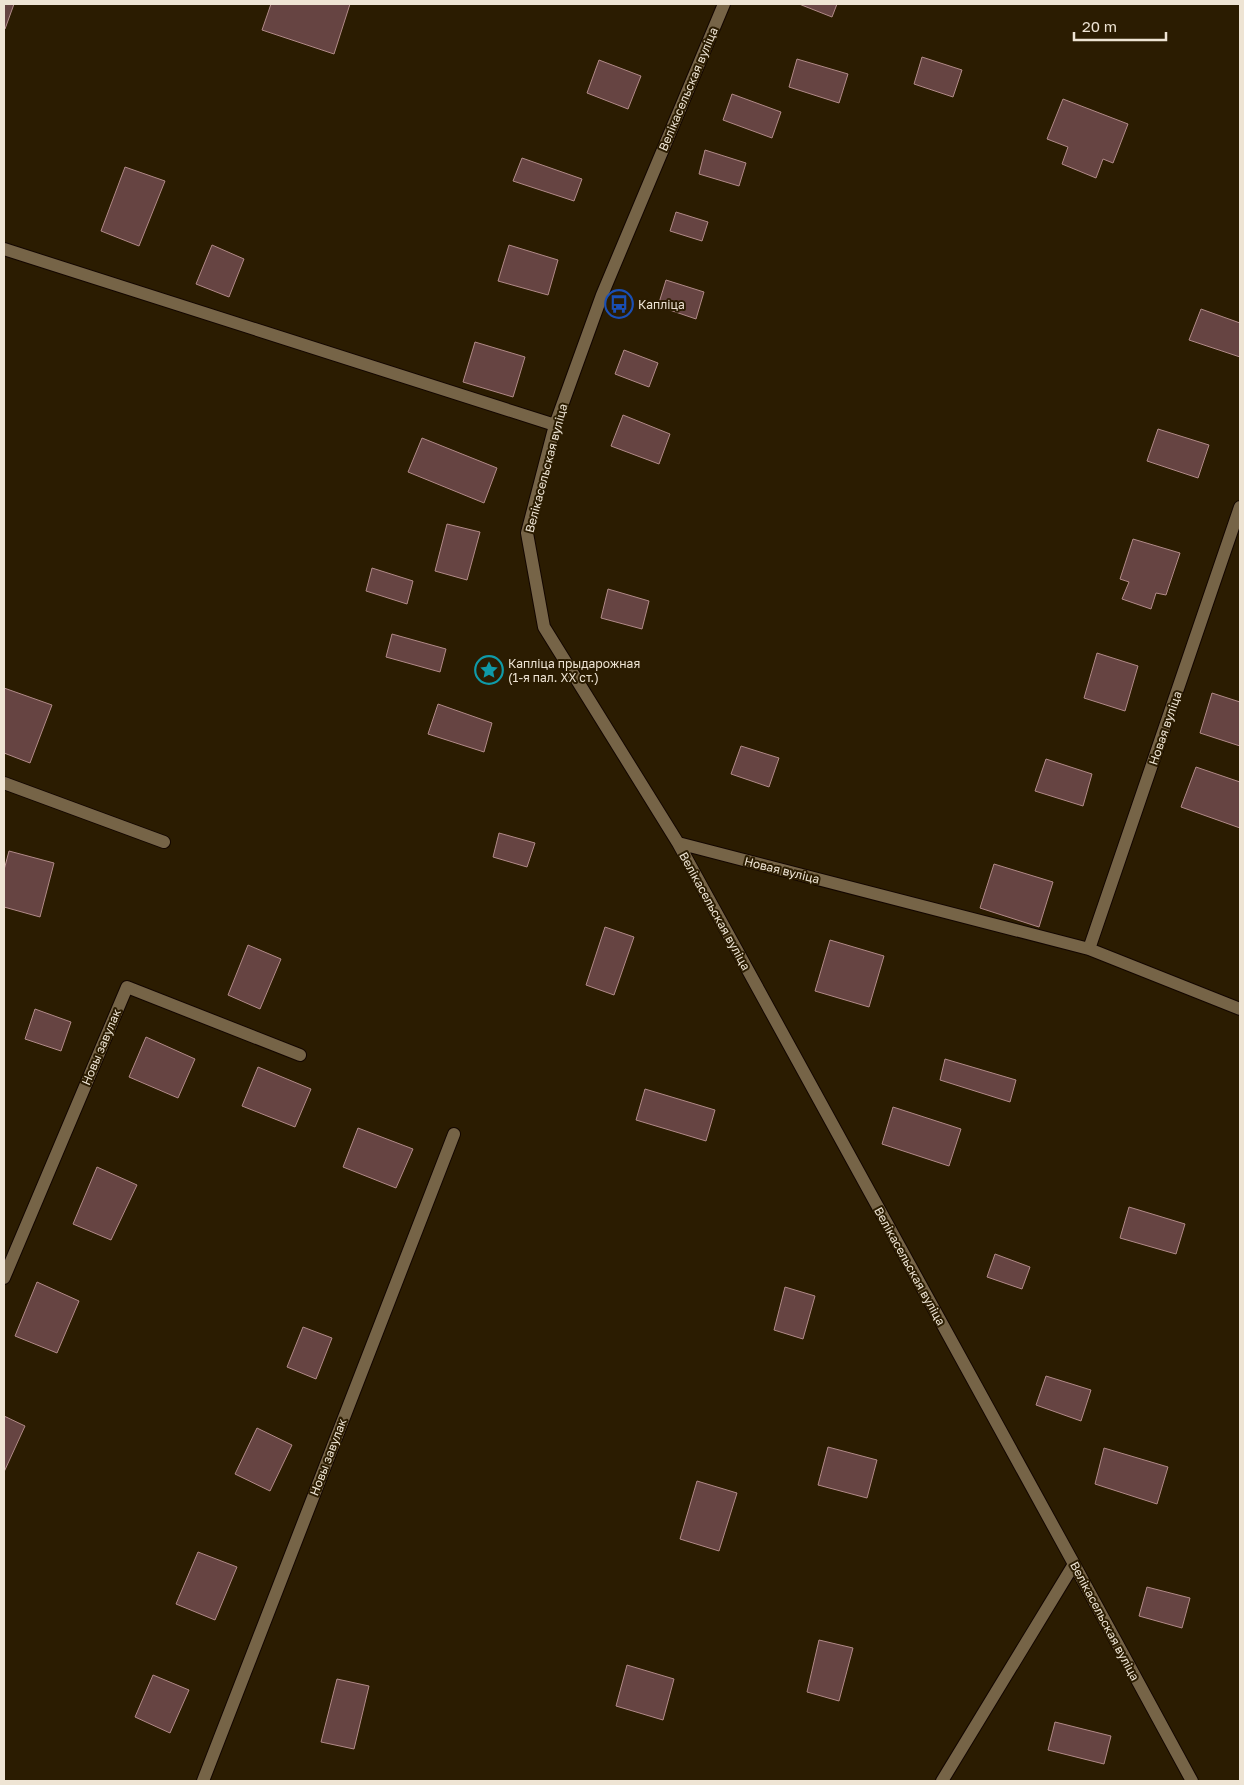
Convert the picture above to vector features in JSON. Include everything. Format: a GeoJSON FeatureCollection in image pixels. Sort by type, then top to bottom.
{"type":"FeatureCollection","features":[{"type":"Feature","properties":{"kind":"street","name":"Велікасельская вуліца"},"geometry":{"type":"LineString","coordinates":[[724,4],[602,295],[555,425],[527,533],[544,627],[678,843],[1192,1781]]}},
{"type":"Feature","properties":{"kind":"street"},"geometry":{"type":"LineString","coordinates":[[4,249],[555,425]]}},
{"type":"Feature","properties":{"kind":"street","name":"Новая вуліца"},"geometry":{"type":"LineString","coordinates":[[1089,949],[1240,507]]}},
{"type":"Feature","properties":{"kind":"street"},"geometry":{"type":"LineString","coordinates":[[4,783],[164,842]]}},
{"type":"Feature","properties":{"kind":"street","name":"Новая вуліца"},"geometry":{"type":"LineString","coordinates":[[678,843],[1089,949],[1240,1010]]}},
{"type":"Feature","properties":{"kind":"street","name":"Новы завулак"},"geometry":{"type":"LineString","coordinates":[[4,1278],[127,987],[300,1055]]}},
{"type":"Feature","properties":{"kind":"street","name":"Новы завулак"},"geometry":{"type":"LineString","coordinates":[[203,1781],[454,1134]]}},
{"type":"Feature","properties":{"kind":"street"},"geometry":{"type":"LineString","coordinates":[[942,1781],[1074,1564]]}},
{"type":"Feature","properties":{"kind":"building"},"geometry":{"type":"Polygon","coordinates":[[[4,4],[14,4],[5,29],[4,29],[4,4]]]}},
{"type":"Feature","properties":{"kind":"building"},"geometry":{"type":"Polygon","coordinates":[[[271,4],[350,4],[334,54],[262,30],[271,4]]]}},
{"type":"Feature","properties":{"kind":"building"},"geometry":{"type":"Polygon","coordinates":[[[799,4],[837,4],[832,17],[799,4]]]}},
{"type":"Feature","properties":{"kind":"building"},"geometry":{"type":"Polygon","coordinates":[[[922,57],[962,70],[953,97],[914,84],[922,57]]]}},
{"type":"Feature","properties":{"kind":"building"},"geometry":{"type":"Polygon","coordinates":[[[797,59],[848,74],[839,103],[789,87],[797,59]]]}},
{"type":"Feature","properties":{"kind":"building"},"geometry":{"type":"Polygon","coordinates":[[[599,60],[641,76],[628,109],[587,93],[599,60]]]}},
{"type":"Feature","properties":{"kind":"building"},"geometry":{"type":"Polygon","coordinates":[[[732,94],[781,112],[772,138],[723,120],[732,94]]]}},
{"type":"Feature","properties":{"kind":"building"},"geometry":{"type":"Polygon","coordinates":[[[1063,99],[1128,124],[1113,163],[1103,159],[1096,178],[1062,164],[1068,147],[1047,139],[1063,99]]]}},
{"type":"Feature","properties":{"kind":"building"},"geometry":{"type":"Polygon","coordinates":[[[705,150],[746,163],[739,186],[699,174],[705,150]]]}},
{"type":"Feature","properties":{"kind":"building"},"geometry":{"type":"Polygon","coordinates":[[[522,158],[582,179],[574,201],[513,181],[522,158]]]}},
{"type":"Feature","properties":{"kind":"building"},"geometry":{"type":"Polygon","coordinates":[[[125,167],[165,181],[139,246],[101,231],[125,167]]]}},
{"type":"Feature","properties":{"kind":"building"},"geometry":{"type":"Polygon","coordinates":[[[676,212],[708,222],[702,241],[670,231],[676,212]]]}},
{"type":"Feature","properties":{"kind":"building"},"geometry":{"type":"Polygon","coordinates":[[[212,245],[244,259],[229,297],[196,284],[212,245]]]}},
{"type":"Feature","properties":{"kind":"building"},"geometry":{"type":"Polygon","coordinates":[[[509,245],[558,260],[548,295],[498,281],[509,245]]]}},
{"type":"Feature","properties":{"kind":"building"},"geometry":{"type":"Polygon","coordinates":[[[666,280],[704,292],[696,319],[658,306],[666,280]]]}},
{"type":"Feature","properties":{"kind":"building"},"geometry":{"type":"Polygon","coordinates":[[[1201,309],[1240,323],[1240,357],[1189,340],[1201,309]]]}},
{"type":"Feature","properties":{"kind":"building"},"geometry":{"type":"Polygon","coordinates":[[[475,342],[525,357],[513,397],[463,382],[475,342]]]}},
{"type":"Feature","properties":{"kind":"building"},"geometry":{"type":"Polygon","coordinates":[[[624,350],[658,363],[649,387],[615,374],[624,350]]]}},
{"type":"Feature","properties":{"kind":"building"},"geometry":{"type":"Polygon","coordinates":[[[623,415],[670,434],[659,464],[611,446],[623,415]]]}},
{"type":"Feature","properties":{"kind":"building"},"geometry":{"type":"Polygon","coordinates":[[[1158,429],[1209,445],[1198,478],[1147,461],[1158,429]]]}},
{"type":"Feature","properties":{"kind":"building"},"geometry":{"type":"Polygon","coordinates":[[[422,438],[497,468],[484,503],[408,472],[422,438]]]}},
{"type":"Feature","properties":{"kind":"building"},"geometry":{"type":"Polygon","coordinates":[[[447,524],[480,532],[467,580],[435,571],[447,524]]]}},
{"type":"Feature","properties":{"kind":"building"},"geometry":{"type":"Polygon","coordinates":[[[1133,539],[1180,553],[1166,595],[1156,593],[1151,609],[1122,599],[1129,582],[1120,579],[1133,539]]]}},
{"type":"Feature","properties":{"kind":"building"},"geometry":{"type":"Polygon","coordinates":[[[372,568],[413,581],[407,604],[366,591],[372,568]]]}},
{"type":"Feature","properties":{"kind":"building"},"geometry":{"type":"Polygon","coordinates":[[[608,589],[649,601],[642,629],[601,618],[608,589]]]}},
{"type":"Feature","properties":{"kind":"building"},"geometry":{"type":"Polygon","coordinates":[[[392,634],[446,649],[440,672],[386,657],[392,634]]]}},
{"type":"Feature","properties":{"kind":"building"},"geometry":{"type":"Polygon","coordinates":[[[1097,653],[1138,666],[1125,711],[1084,698],[1097,653]]]}},
{"type":"Feature","properties":{"kind":"building"},"geometry":{"type":"Polygon","coordinates":[[[4,688],[52,705],[30,763],[4,753],[4,688]]]}},
{"type":"Feature","properties":{"kind":"building"},"geometry":{"type":"Polygon","coordinates":[[[1212,693],[1240,702],[1240,746],[1200,733],[1212,693]]]}},
{"type":"Feature","properties":{"kind":"building"},"geometry":{"type":"Polygon","coordinates":[[[438,704],[492,723],[484,752],[428,734],[438,704]]]}},
{"type":"Feature","properties":{"kind":"building"},"geometry":{"type":"Polygon","coordinates":[[[741,746],[779,758],[769,787],[731,774],[741,746]]]}},
{"type":"Feature","properties":{"kind":"building"},"geometry":{"type":"Polygon","coordinates":[[[1046,759],[1092,774],[1083,806],[1035,791],[1046,759]]]}},
{"type":"Feature","properties":{"kind":"building"},"geometry":{"type":"Polygon","coordinates":[[[1196,767],[1240,782],[1240,828],[1181,807],[1196,767]]]}},
{"type":"Feature","properties":{"kind":"building"},"geometry":{"type":"Polygon","coordinates":[[[499,833],[535,843],[527,867],[493,857],[499,833]]]}},
{"type":"Feature","properties":{"kind":"building"},"geometry":{"type":"Polygon","coordinates":[[[9,851],[54,863],[40,917],[4,907],[4,870],[9,851]]]}},
{"type":"Feature","properties":{"kind":"building"},"geometry":{"type":"Polygon","coordinates":[[[994,864],[1053,882],[1039,927],[980,908],[994,864]]]}},
{"type":"Feature","properties":{"kind":"building"},"geometry":{"type":"Polygon","coordinates":[[[605,927],[634,937],[614,995],[586,985],[605,927]]]}},
{"type":"Feature","properties":{"kind":"building"},"geometry":{"type":"Polygon","coordinates":[[[830,940],[884,956],[869,1007],[815,991],[830,940]]]}},
{"type":"Feature","properties":{"kind":"building"},"geometry":{"type":"Polygon","coordinates":[[[248,945],[281,959],[260,1009],[228,995],[248,945]]]}},
{"type":"Feature","properties":{"kind":"building"},"geometry":{"type":"Polygon","coordinates":[[[35,1009],[71,1022],[61,1051],[25,1039],[35,1009]]]}},
{"type":"Feature","properties":{"kind":"building"},"geometry":{"type":"Polygon","coordinates":[[[146,1037],[195,1059],[178,1098],[129,1077],[146,1037]]]}},
{"type":"Feature","properties":{"kind":"building"},"geometry":{"type":"Polygon","coordinates":[[[945,1059],[1016,1080],[1010,1102],[940,1080],[945,1059]]]}},
{"type":"Feature","properties":{"kind":"building"},"geometry":{"type":"Polygon","coordinates":[[[258,1067],[311,1089],[295,1127],[242,1106],[258,1067]]]}},
{"type":"Feature","properties":{"kind":"building"},"geometry":{"type":"Polygon","coordinates":[[[645,1089],[715,1110],[706,1141],[636,1120],[645,1089]]]}},
{"type":"Feature","properties":{"kind":"building"},"geometry":{"type":"Polygon","coordinates":[[[893,1107],[961,1129],[949,1166],[882,1144],[893,1107]]]}},
{"type":"Feature","properties":{"kind":"building"},"geometry":{"type":"Polygon","coordinates":[[[358,1128],[413,1149],[396,1188],[343,1167],[358,1128]]]}},
{"type":"Feature","properties":{"kind":"building"},"geometry":{"type":"Polygon","coordinates":[[[97,1167],[137,1185],[111,1240],[73,1224],[97,1167]]]}},
{"type":"Feature","properties":{"kind":"building"},"geometry":{"type":"Polygon","coordinates":[[[1129,1207],[1185,1224],[1176,1254],[1120,1238],[1129,1207]]]}},
{"type":"Feature","properties":{"kind":"building"},"geometry":{"type":"Polygon","coordinates":[[[995,1254],[1030,1267],[1022,1289],[987,1277],[995,1254]]]}},
{"type":"Feature","properties":{"kind":"building"},"geometry":{"type":"Polygon","coordinates":[[[37,1282],[79,1301],[57,1353],[15,1336],[37,1282]]]}},
{"type":"Feature","properties":{"kind":"building"},"geometry":{"type":"Polygon","coordinates":[[[785,1287],[815,1296],[803,1339],[774,1330],[785,1287]]]}},
{"type":"Feature","properties":{"kind":"building"},"geometry":{"type":"Polygon","coordinates":[[[303,1327],[332,1338],[316,1379],[287,1367],[303,1327]]]}},
{"type":"Feature","properties":{"kind":"building"},"geometry":{"type":"Polygon","coordinates":[[[1046,1376],[1091,1390],[1081,1421],[1036,1405],[1046,1376]]]}},
{"type":"Feature","properties":{"kind":"building"},"geometry":{"type":"Polygon","coordinates":[[[4,1416],[25,1426],[4,1472],[4,1416]]]}},
{"type":"Feature","properties":{"kind":"building"},"geometry":{"type":"Polygon","coordinates":[[[257,1428],[292,1445],[270,1491],[235,1474],[257,1428]]]}},
{"type":"Feature","properties":{"kind":"building"},"geometry":{"type":"Polygon","coordinates":[[[828,1447],[877,1460],[867,1498],[818,1485],[828,1447]]]}},
{"type":"Feature","properties":{"kind":"building"},"geometry":{"type":"Polygon","coordinates":[[[1104,1448],[1168,1467],[1157,1504],[1095,1484],[1104,1448]]]}},
{"type":"Feature","properties":{"kind":"building"},"geometry":{"type":"Polygon","coordinates":[[[697,1481],[737,1493],[719,1551],[680,1539],[697,1481]]]}},
{"type":"Feature","properties":{"kind":"building"},"geometry":{"type":"Polygon","coordinates":[[[198,1552],[237,1567],[215,1620],[176,1604],[198,1552]]]}},
{"type":"Feature","properties":{"kind":"building"},"geometry":{"type":"Polygon","coordinates":[[[1147,1587],[1190,1598],[1182,1628],[1139,1616],[1147,1587]]]}},
{"type":"Feature","properties":{"kind":"building"},"geometry":{"type":"Polygon","coordinates":[[[819,1640],[853,1648],[839,1701],[807,1692],[819,1640]]]}},
{"type":"Feature","properties":{"kind":"building"},"geometry":{"type":"Polygon","coordinates":[[[627,1665],[674,1679],[663,1720],[616,1706],[627,1665]]]}},
{"type":"Feature","properties":{"kind":"building"},"geometry":{"type":"Polygon","coordinates":[[[153,1675],[189,1690],[170,1733],[135,1717],[153,1675]]]}},
{"type":"Feature","properties":{"kind":"building"},"geometry":{"type":"Polygon","coordinates":[[[337,1679],[369,1686],[354,1749],[321,1742],[337,1679]]]}},
{"type":"Feature","properties":{"kind":"building"},"geometry":{"type":"Polygon","coordinates":[[[1055,1722],[1111,1736],[1104,1764],[1048,1750],[1055,1722]]]}},
{"type":"Feature","properties":{"kind":"place","name":"Капліца"},"geometry":{"type":"Point","coordinates":[619,304]}},
{"type":"Feature","properties":{"kind":"place","name":"Капліца прыдарожная (1-я пал. XX ст.)"},"geometry":{"type":"Point","coordinates":[489,670]}}]}
